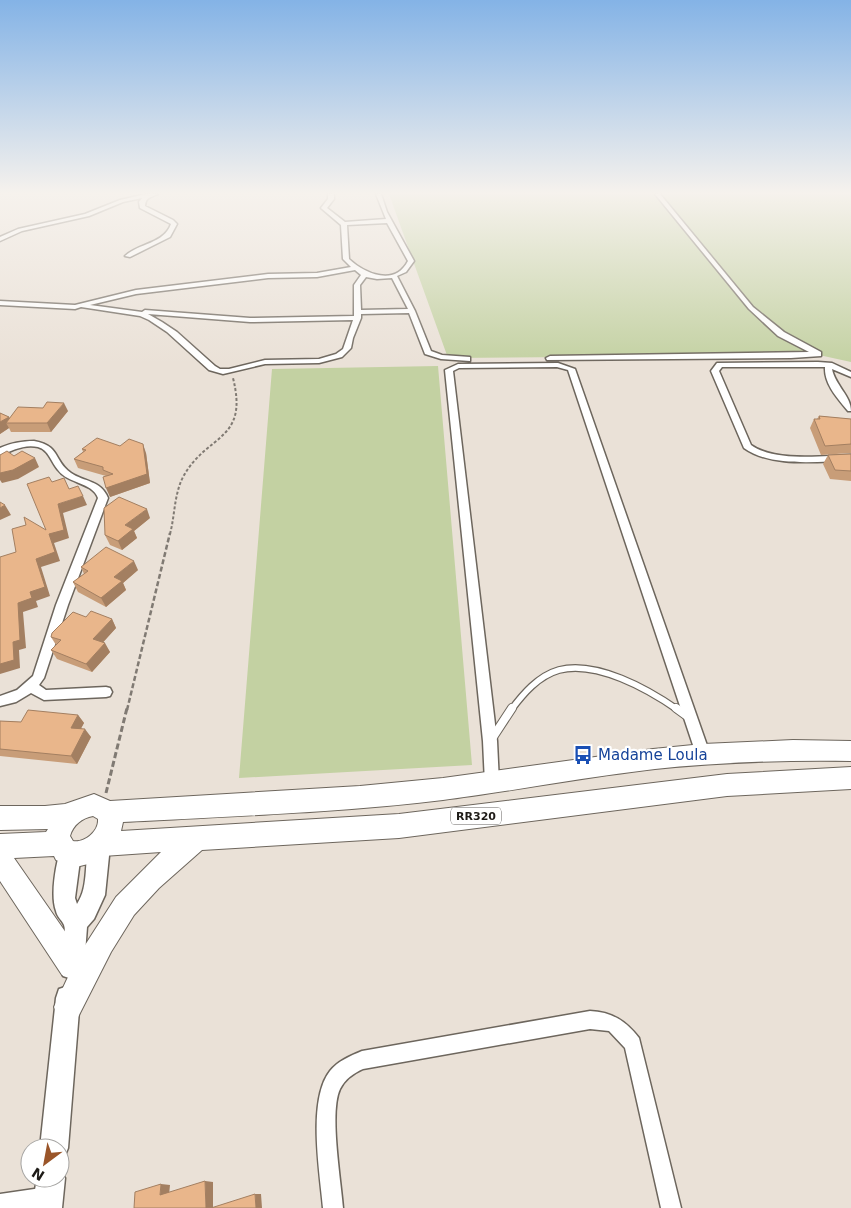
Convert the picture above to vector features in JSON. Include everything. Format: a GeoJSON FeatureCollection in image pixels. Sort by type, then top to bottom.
{"type":"FeatureCollection","features":[{"type":"Feature","properties":{"kind":"main road"},"geometry":{"type":"LineString","coordinates":[[0,818],[45,818],[68,815],[86,806],[106,809],[360,797],[492,783],[653,759],[703,754],[793,750],[851,751]]}},
{"type":"Feature","properties":{"kind":"main road","name":"RR320"},"geometry":{"type":"LineString","coordinates":[[0,846],[65,849],[79,854],[100,845],[399,826],[718,786],[775,781],[851,778]]}},
{"type":"Feature","properties":{"kind":"main road"},"geometry":{"type":"LineString","coordinates":[[100,845],[109,833],[112,822],[106,809]]}},
{"type":"Feature","properties":{"kind":"main road"},"geometry":{"type":"LineString","coordinates":[[65,849],[57,838],[59,830],[68,815]]}},
{"type":"Feature","properties":{"kind":"main road"},"geometry":{"type":"LineString","coordinates":[[68,1007],[88,965],[126,906],[146,883],[195,840]]}},
{"type":"Feature","properties":{"kind":"main road"},"geometry":{"type":"LineString","coordinates":[[0,859],[72,965]]}},
{"type":"Feature","properties":{"kind":"street"},"geometry":{"type":"LineString","coordinates":[[128,256],[135,250]]}},
{"type":"Feature","properties":{"kind":"street"},"geometry":{"type":"LineString","coordinates":[[346,250],[346,259],[365,274],[394,276],[406,268],[411,261],[406,250]]}},
{"type":"Feature","properties":{"kind":"street"},"geometry":{"type":"LineString","coordinates":[[394,276],[412,311],[425,347],[428,352],[441,358],[818,354],[769,325],[751,308],[703,250]]}},
{"type":"Feature","properties":{"kind":"street"},"geometry":{"type":"LineString","coordinates":[[0,303],[62,308],[83,306],[116,296],[254,278],[317,275],[358,268]]}},
{"type":"Feature","properties":{"kind":"street"},"geometry":{"type":"LineString","coordinates":[[83,306],[148,316],[166,328],[200,356],[209,366],[219,372],[230,372],[263,363],[318,361],[332,358],[348,347],[349,337],[358,315],[357,285],[365,274]]}},
{"type":"Feature","properties":{"kind":"street"},"geometry":{"type":"LineString","coordinates":[[116,296],[118,302],[135,310],[206,318],[262,320],[412,311]]}},
{"type":"Feature","properties":{"kind":"street"},"geometry":{"type":"LineString","coordinates":[[492,783],[490,741],[449,370],[458,366],[558,365],[570,369],[703,754]]}},
{"type":"Feature","properties":{"kind":"street"},"geometry":{"type":"LineString","coordinates":[[851,374],[829,365],[720,365],[715,371],[748,446],[753,451],[777,456],[851,458]]}},
{"type":"Feature","properties":{"kind":"street"},"geometry":{"type":"LineString","coordinates":[[829,365],[828,371],[832,381],[851,409]]}},
{"type":"Feature","properties":{"kind":"street"},"geometry":{"type":"LineString","coordinates":[[0,452],[11,446],[44,447],[50,451],[58,468],[76,480],[97,487],[102,492],[103,498],[62,605],[42,668],[31,687],[20,694],[0,701]]}},
{"type":"Feature","properties":{"kind":"street"},"geometry":{"type":"LineString","coordinates":[[31,687],[44,695],[57,696],[106,692]]}},
{"type":"Feature","properties":{"kind":"street"},"geometry":{"type":"LineString","coordinates":[[55,1138],[76,922],[86,911],[94,895],[100,845]]}},
{"type":"Feature","properties":{"kind":"street"},"geometry":{"type":"LineString","coordinates":[[65,849],[64,898],[67,910],[76,922]]}},
{"type":"Feature","properties":{"kind":"street"},"geometry":{"type":"LineString","coordinates":[[333,1208],[327,1101],[334,1081],[347,1067],[371,1058],[590,1020],[606,1020],[621,1028],[633,1044],[671,1208]]}},
{"type":"Feature","properties":{"kind":"street"},"geometry":{"type":"LineString","coordinates":[[0,1204],[49,1194]]}},
{"type":"Feature","properties":{"kind":"lane"},"geometry":{"type":"LineString","coordinates":[[490,741],[514,708],[535,684],[553,672],[568,669],[601,672],[622,678],[670,704],[693,721]]}},
{"type":"Feature","properties":{"kind":"path"},"geometry":{"type":"LineString","coordinates":[[106,809],[173,522],[174,502],[182,479],[190,465],[223,436],[234,422],[238,400],[230,372]]}},
{"type":"Feature","properties":{"kind":"green space"},"geometry":{"type":"Polygon","coordinates":[[[409,250],[851,250],[851,362],[819,355],[448,358],[409,250]]]}},
{"type":"Feature","properties":{"kind":"green space"},"geometry":{"type":"Polygon","coordinates":[[[438,366],[472,765],[239,778],[272,369],[438,366]]]}},
{"type":"Feature","properties":{"kind":"building"},"geometry":{"type":"Polygon","coordinates":[[[47,402],[64,403],[47,423],[6,423],[18,407],[43,408],[47,402]]]}},
{"type":"Feature","properties":{"kind":"building"},"geometry":{"type":"Polygon","coordinates":[[[0,413],[9,417],[0,422],[0,413]]]}},
{"type":"Feature","properties":{"kind":"building"},"geometry":{"type":"Polygon","coordinates":[[[819,416],[851,419],[851,444],[825,446],[814,419],[820,419],[819,416]]]}},
{"type":"Feature","properties":{"kind":"building"},"geometry":{"type":"Polygon","coordinates":[[[97,438],[120,446],[129,439],[143,444],[147,474],[106,488],[103,477],[113,474],[103,470],[103,467],[74,459],[86,450],[82,449],[97,438]]]}},
{"type":"Feature","properties":{"kind":"building"},"geometry":{"type":"Polygon","coordinates":[[[7,451],[14,456],[22,451],[35,458],[13,470],[0,473],[0,455],[7,451]]]}},
{"type":"Feature","properties":{"kind":"building"},"geometry":{"type":"Polygon","coordinates":[[[851,454],[851,471],[835,470],[828,455],[851,454]]]}},
{"type":"Feature","properties":{"kind":"building"},"geometry":{"type":"Polygon","coordinates":[[[49,477],[52,482],[64,478],[69,489],[78,486],[83,496],[58,504],[64,530],[49,534],[55,552],[36,559],[45,587],[30,592],[32,598],[18,603],[20,640],[13,642],[14,660],[0,664],[0,557],[16,552],[12,529],[26,525],[24,517],[46,530],[27,484],[49,477]]]}},
{"type":"Feature","properties":{"kind":"building"},"geometry":{"type":"Polygon","coordinates":[[[119,497],[147,509],[125,525],[133,529],[118,541],[105,535],[104,508],[119,497]]]}},
{"type":"Feature","properties":{"kind":"building"},"geometry":{"type":"Polygon","coordinates":[[[106,547],[134,561],[114,577],[122,581],[101,598],[73,582],[88,571],[81,567],[106,547]]]}},
{"type":"Feature","properties":{"kind":"building"},"geometry":{"type":"Polygon","coordinates":[[[91,611],[112,619],[93,639],[105,643],[86,664],[51,650],[61,640],[51,637],[52,633],[73,612],[86,617],[91,611]]]}},
{"type":"Feature","properties":{"kind":"building"},"geometry":{"type":"Polygon","coordinates":[[[28,710],[78,715],[71,728],[85,729],[71,756],[0,749],[0,721],[21,722],[28,710]]]}},
{"type":"Feature","properties":{"kind":"building"},"geometry":{"type":"Polygon","coordinates":[[[205,1181],[206,1208],[134,1208],[135,1192],[161,1184],[160,1195],[205,1181]]]}},
{"type":"Feature","properties":{"kind":"building"},"geometry":{"type":"Polygon","coordinates":[[[255,1194],[256,1208],[211,1208],[255,1194]]]}},
{"type":"Feature","properties":{"kind":"place","name":"Madame Loula"},"geometry":{"type":"Point","coordinates":[583,755]}}]}
